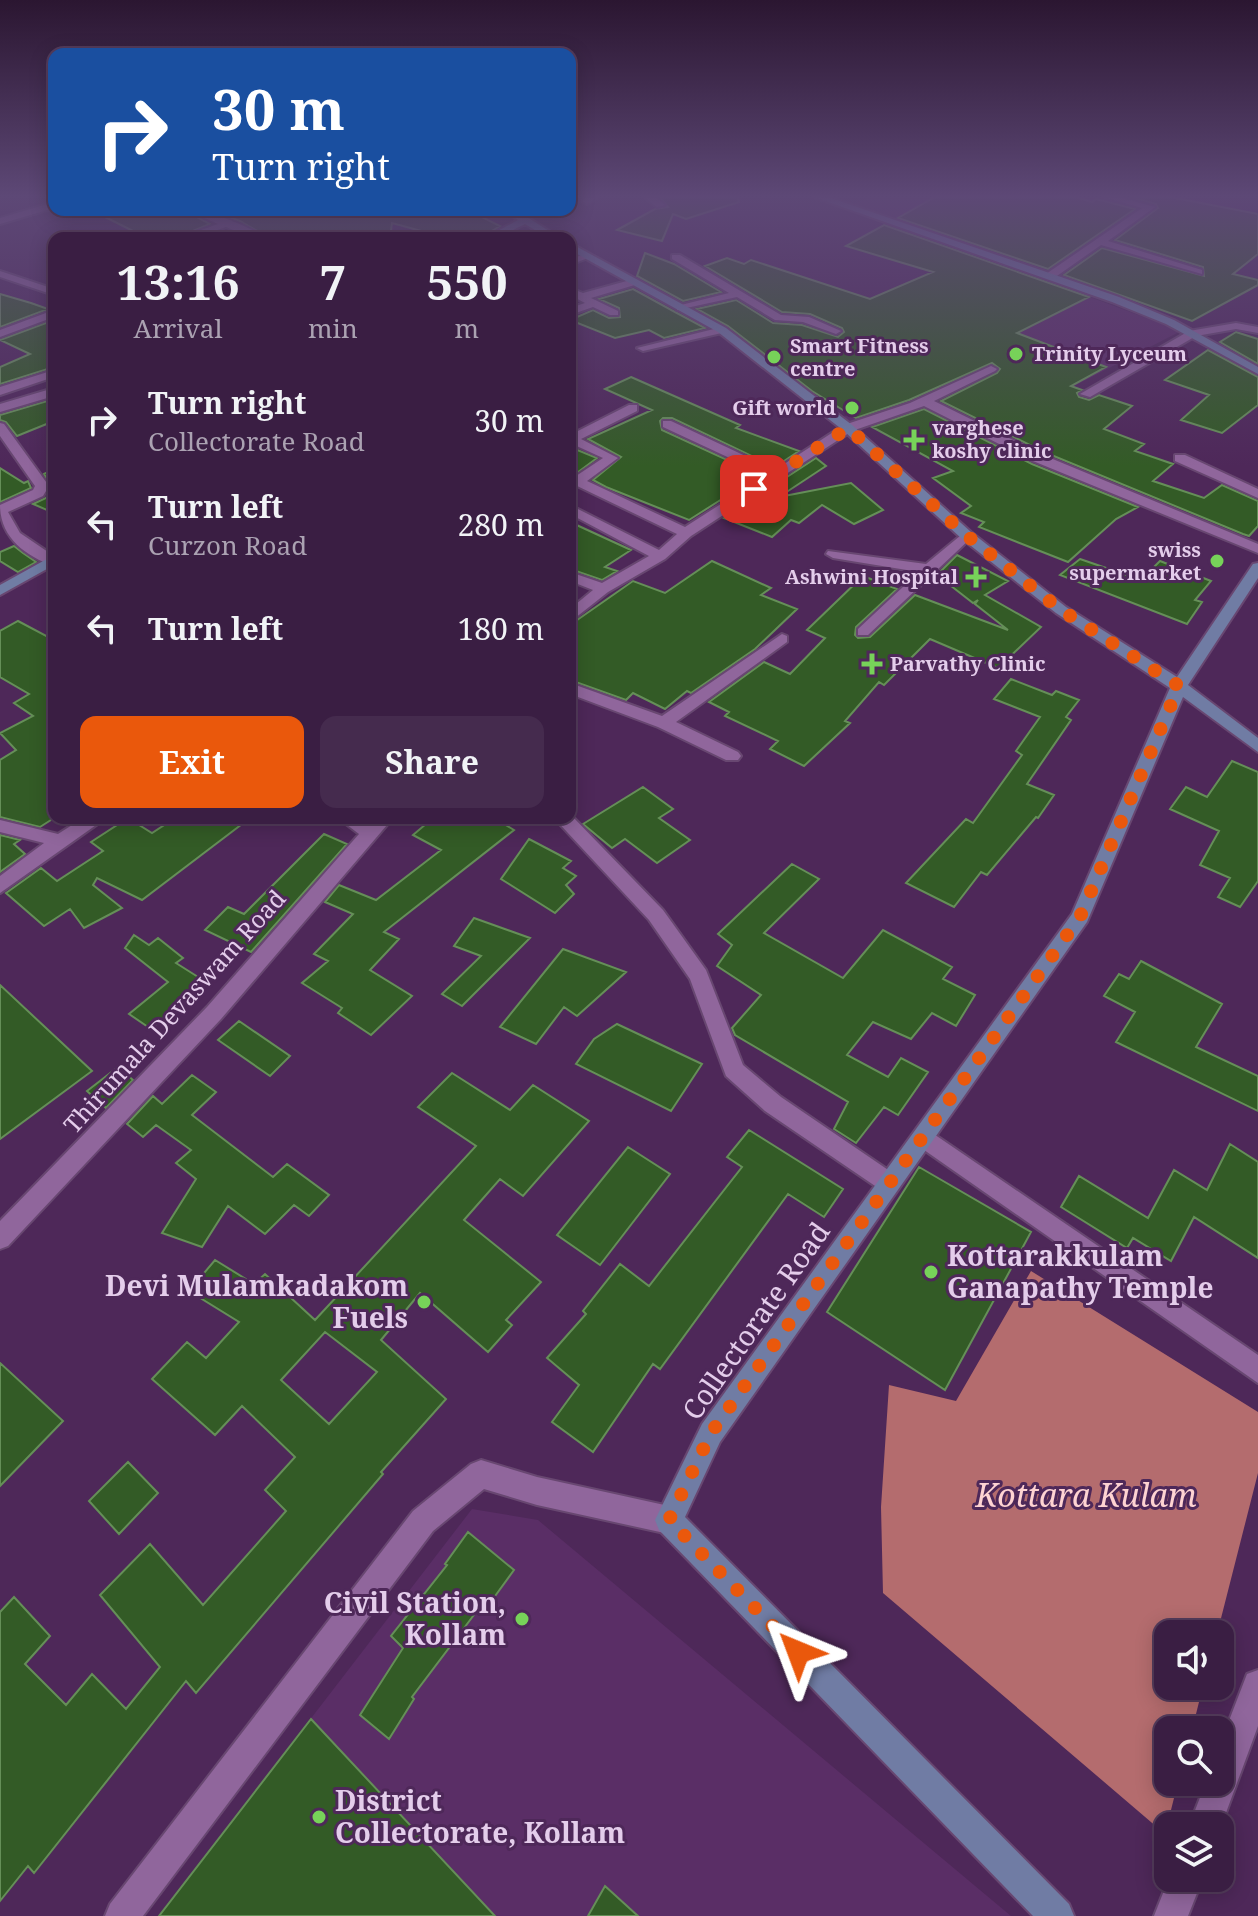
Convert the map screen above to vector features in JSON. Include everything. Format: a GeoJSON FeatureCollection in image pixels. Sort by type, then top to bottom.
{"type":"FeatureCollection","features":[{"type":"Feature","properties":{"kind":"main road"},"geometry":{"type":"LineString","coordinates":[[642,286],[722,330],[848,428],[966,535],[1061,610],[1179,686],[1258,746]]}},
{"type":"Feature","properties":{"kind":"main road"},"geometry":{"type":"LineString","coordinates":[[1080,286],[1193,333],[1210,347],[1258,371]]}},
{"type":"Feature","properties":{"kind":"main road"},"geometry":{"type":"LineString","coordinates":[[0,591],[48,563]]}},
{"type":"Feature","properties":{"kind":"main road","name":"Collectorate Road"},"geometry":{"type":"LineString","coordinates":[[669,1520],[711,1433],[889,1183],[925,1138],[1080,917],[1179,686],[1258,567]]}},
{"type":"Feature","properties":{"kind":"main road"},"geometry":{"type":"LineString","coordinates":[[669,1520],[1057,1916]]}},
{"type":"Feature","properties":{"kind":"street"},"geometry":{"type":"LineString","coordinates":[[582,297],[619,286]]}},
{"type":"Feature","properties":{"kind":"street"},"geometry":{"type":"LineString","coordinates":[[725,286],[779,318],[805,319],[836,331]]}},
{"type":"Feature","properties":{"kind":"street"},"geometry":{"type":"LineString","coordinates":[[576,294],[614,313]]}},
{"type":"Feature","properties":{"kind":"street"},"geometry":{"type":"LineString","coordinates":[[681,308],[738,294]]}},
{"type":"Feature","properties":{"kind":"street"},"geometry":{"type":"LineString","coordinates":[[576,310],[594,303]]}},
{"type":"Feature","properties":{"kind":"street"},"geometry":{"type":"LineString","coordinates":[[0,334],[48,315]]}},
{"type":"Feature","properties":{"kind":"street"},"geometry":{"type":"LineString","coordinates":[[1086,394],[1193,333],[1236,326],[1258,330]]}},
{"type":"Feature","properties":{"kind":"street"},"geometry":{"type":"LineString","coordinates":[[643,348],[722,330]]}},
{"type":"Feature","properties":{"kind":"street"},"geometry":{"type":"LineString","coordinates":[[576,612],[603,589],[660,556],[686,533],[848,428],[924,401],[991,369]]}},
{"type":"Feature","properties":{"kind":"street"},"geometry":{"type":"LineString","coordinates":[[0,391],[48,375]]}},
{"type":"Feature","properties":{"kind":"street"},"geometry":{"type":"LineString","coordinates":[[0,408],[48,394]]}},
{"type":"Feature","properties":{"kind":"street"},"geometry":{"type":"LineString","coordinates":[[924,401],[1038,458],[1258,549]]}},
{"type":"Feature","properties":{"kind":"street"},"geometry":{"type":"LineString","coordinates":[[576,436],[633,408]]}},
{"type":"Feature","properties":{"kind":"street"},"geometry":{"type":"LineString","coordinates":[[667,424],[776,475]]}},
{"type":"Feature","properties":{"kind":"street"},"geometry":{"type":"LineString","coordinates":[[0,427],[42,486],[38,493],[0,510],[14,536],[48,557]]}},
{"type":"Feature","properties":{"kind":"street"},"geometry":{"type":"LineString","coordinates":[[576,441],[612,458],[578,481],[686,533]]}},
{"type":"Feature","properties":{"kind":"street"},"geometry":{"type":"LineString","coordinates":[[1180,458],[1258,494]]}},
{"type":"Feature","properties":{"kind":"street"},"geometry":{"type":"LineString","coordinates":[[576,512],[660,556]]}},
{"type":"Feature","properties":{"kind":"street"},"geometry":{"type":"LineString","coordinates":[[863,632],[966,535]]}},
{"type":"Feature","properties":{"kind":"street"},"geometry":{"type":"LineString","coordinates":[[833,554],[928,569]]}},
{"type":"Feature","properties":{"kind":"street"},"geometry":{"type":"LineString","coordinates":[[576,578],[603,589]]}},
{"type":"Feature","properties":{"kind":"street"},"geometry":{"type":"LineString","coordinates":[[664,723],[782,639]]}},
{"type":"Feature","properties":{"kind":"street"},"geometry":{"type":"LineString","coordinates":[[576,690],[664,723],[732,756]]}},
{"type":"Feature","properties":{"kind":"street"},"geometry":{"type":"LineString","coordinates":[[0,886],[87,824]]}},
{"type":"Feature","properties":{"kind":"street"},"geometry":{"type":"LineString","coordinates":[[569,824],[656,915],[699,976],[734,1070],[773,1104],[889,1183]]}},
{"type":"Feature","properties":{"kind":"street","name":"Thirumala Devaswam Road"},"geometry":{"type":"LineString","coordinates":[[0,1238],[214,1013],[377,825]]}},
{"type":"Feature","properties":{"kind":"street"},"geometry":{"type":"LineString","coordinates":[[0,826],[60,841]]}},
{"type":"Feature","properties":{"kind":"street"},"geometry":{"type":"LineString","coordinates":[[925,1138],[1258,1370]]}},
{"type":"Feature","properties":{"kind":"street"},"geometry":{"type":"LineString","coordinates":[[122,1916],[423,1521],[481,1474],[537,1491],[669,1520]]}},
{"type":"Feature","properties":{"kind":"street"},"geometry":{"type":"LineString","coordinates":[[1210,1812],[1258,1685]]}},
{"type":"Feature","properties":{"kind":"street"},"geometry":{"type":"LineString","coordinates":[[1171,1916],[1180,1892]]}},
{"type":"Feature","properties":{"kind":"shaded area","name":"Trinity Lyceum"},"geometry":{"type":"Polygon","coordinates":[[[1008,286],[1062,286],[1181,331],[1043,402],[982,380],[857,432],[836,420],[947,372],[941,320],[1008,286]]]}},
{"type":"Feature","properties":{"kind":"shaded area","name":"Civil Station, Kollam"},"geometry":{"type":"Polygon","coordinates":[[[472,1509],[538,1520],[1011,1916],[159,1916],[472,1509]]]}},
{"type":"Feature","properties":{"kind":"water","name":"Kottara Kulam"},"geometry":{"type":"Polygon","coordinates":[[[1031,1271],[1258,1412],[1258,1473],[1221,1620],[1154,1620],[1154,1700],[1200,1700],[1196,1716],[1154,1716],[1154,1796],[1174,1796],[1170,1812],[1154,1812],[1154,1825],[883,1593],[881,1507],[889,1385],[956,1401],[1031,1271]]]}},
{"type":"Feature","properties":{"kind":"building"},"geometry":{"type":"Polygon","coordinates":[[[656,286],[712,286],[721,292],[683,301],[656,286]]]}},
{"type":"Feature","properties":{"kind":"building"},"geometry":{"type":"Polygon","coordinates":[[[739,286],[832,286],[870,299],[899,286],[1059,286],[1089,297],[1017,333],[1106,367],[1071,386],[1082,390],[1077,393],[1079,397],[1089,400],[1099,395],[1132,406],[1104,429],[1144,444],[1135,451],[1173,464],[1153,481],[1204,498],[1222,485],[1258,501],[1258,526],[1249,536],[1243,534],[1044,452],[941,401],[997,373],[1000,369],[992,363],[909,400],[856,418],[812,391],[728,326],[697,309],[736,300],[773,323],[802,325],[838,337],[844,332],[842,328],[810,314],[782,312],[739,286]]]}},
{"type":"Feature","properties":{"kind":"building"},"geometry":{"type":"Polygon","coordinates":[[[1096,286],[1255,286],[1192,321],[1096,286]]]}},
{"type":"Feature","properties":{"kind":"building"},"geometry":{"type":"Polygon","coordinates":[[[633,289],[705,328],[664,338],[649,330],[615,338],[576,322],[576,317],[593,310],[609,318],[620,317],[619,308],[599,299],[633,289]]]}},
{"type":"Feature","properties":{"kind":"building"},"geometry":{"type":"Polygon","coordinates":[[[0,294],[31,303],[48,309],[0,327],[0,294]]]}},
{"type":"Feature","properties":{"kind":"building"},"geometry":{"type":"Polygon","coordinates":[[[48,322],[48,369],[0,384],[0,367],[30,354],[0,340],[48,322]]]}},
{"type":"Feature","properties":{"kind":"building"},"geometry":{"type":"Polygon","coordinates":[[[1236,332],[1258,339],[1258,364],[1220,342],[1236,332]]]}},
{"type":"Feature","properties":{"kind":"building"},"geometry":{"type":"Polygon","coordinates":[[[1208,350],[1258,377],[1258,405],[1222,433],[1181,420],[1209,395],[1165,380],[1208,350]]]}},
{"type":"Feature","properties":{"kind":"building"},"geometry":{"type":"Polygon","coordinates":[[[631,377],[740,425],[736,428],[799,451],[775,467],[672,418],[663,418],[660,421],[662,430],[760,475],[689,520],[606,487],[593,480],[621,457],[588,439],[652,410],[605,389],[631,377]]]}},
{"type":"Feature","properties":{"kind":"building"},"geometry":{"type":"Polygon","coordinates":[[[48,401],[48,423],[17,436],[6,422],[0,420],[0,415],[48,401]]]}},
{"type":"Feature","properties":{"kind":"building"},"geometry":{"type":"Polygon","coordinates":[[[924,409],[1032,464],[1138,507],[1116,519],[1068,562],[979,527],[984,522],[961,513],[971,506],[933,478],[953,471],[872,427],[924,409]]]}},
{"type":"Feature","properties":{"kind":"building"},"geometry":{"type":"Polygon","coordinates":[[[576,449],[597,458],[576,474],[576,449]]]}},
{"type":"Feature","properties":{"kind":"building"},"geometry":{"type":"Polygon","coordinates":[[[816,458],[826,466],[779,497],[851,483],[883,510],[854,524],[822,505],[799,523],[791,520],[772,537],[724,518],[816,458]]]}},
{"type":"Feature","properties":{"kind":"building"},"geometry":{"type":"Polygon","coordinates":[[[0,468],[24,483],[28,481],[31,488],[0,502],[0,468]]]}},
{"type":"Feature","properties":{"kind":"building"},"geometry":{"type":"Polygon","coordinates":[[[48,495],[48,510],[33,504],[48,495]]]}},
{"type":"Feature","properties":{"kind":"building"},"geometry":{"type":"Polygon","coordinates":[[[576,525],[631,550],[605,567],[617,571],[602,580],[576,571],[576,525]]]}},
{"type":"Feature","properties":{"kind":"building"},"geometry":{"type":"Polygon","coordinates":[[[14,546],[36,562],[18,572],[0,561],[0,552],[14,546]]]}},
{"type":"Feature","properties":{"kind":"building"},"geometry":{"type":"Polygon","coordinates":[[[957,555],[1008,581],[985,595],[1041,627],[998,668],[930,639],[884,685],[879,682],[845,721],[850,723],[804,766],[770,749],[778,741],[725,716],[729,712],[709,702],[764,662],[790,674],[825,638],[807,630],[863,576],[897,589],[856,627],[855,635],[858,638],[870,637],[915,595],[1008,630],[975,604],[978,600],[973,603],[937,575],[957,555]]]}},
{"type":"Feature","properties":{"kind":"building"},"geometry":{"type":"Polygon","coordinates":[[[1080,559],[1141,580],[1160,561],[1211,581],[1195,600],[1202,602],[1187,624],[1060,575],[1080,559]]]}},
{"type":"Feature","properties":{"kind":"building"},"geometry":{"type":"Polygon","coordinates":[[[712,561],[771,588],[761,595],[797,609],[755,649],[691,693],[687,691],[665,709],[633,693],[626,700],[576,682],[576,621],[633,581],[665,593],[712,561]]]}},
{"type":"Feature","properties":{"kind":"building"},"geometry":{"type":"Polygon","coordinates":[[[18,621],[48,637],[48,822],[40,827],[0,817],[0,760],[16,750],[0,733],[33,716],[14,703],[29,694],[0,677],[0,631],[18,621]]]}},
{"type":"Feature","properties":{"kind":"building"},"geometry":{"type":"Polygon","coordinates":[[[1011,679],[1052,695],[1056,691],[1079,700],[1066,717],[1071,720],[1027,784],[1054,795],[1038,818],[987,875],[981,872],[954,907],[906,883],[966,819],[973,823],[1022,755],[1016,751],[1040,717],[994,699],[1011,679]]]}},
{"type":"Feature","properties":{"kind":"building"},"geometry":{"type":"Polygon","coordinates":[[[1232,761],[1258,772],[1258,881],[1240,907],[1218,897],[1230,878],[1200,865],[1219,831],[1170,809],[1186,787],[1207,797],[1232,761]]]}},
{"type":"Feature","properties":{"kind":"building"},"geometry":{"type":"Polygon","coordinates":[[[643,787],[673,809],[659,818],[690,840],[657,863],[625,839],[612,848],[583,824],[643,787]]]}},
{"type":"Feature","properties":{"kind":"building"},"geometry":{"type":"Polygon","coordinates":[[[119,824],[138,824],[152,833],[166,824],[242,824],[142,900],[97,878],[93,885],[122,908],[84,928],[70,909],[44,926],[6,893],[41,868],[57,881],[103,851],[91,842],[119,824]]]}},
{"type":"Feature","properties":{"kind":"building"},"geometry":{"type":"Polygon","coordinates":[[[426,824],[504,824],[514,830],[384,932],[399,939],[370,970],[412,996],[371,1035],[338,1013],[342,1008],[302,983],[328,961],[314,954],[353,914],[325,902],[339,885],[376,900],[441,850],[413,835],[426,824]]]}},
{"type":"Feature","properties":{"kind":"building"},"geometry":{"type":"Polygon","coordinates":[[[324,834],[347,844],[251,952],[205,930],[228,907],[244,914],[324,834]]]}},
{"type":"Feature","properties":{"kind":"building"},"geometry":{"type":"Polygon","coordinates":[[[0,835],[20,840],[14,844],[25,854],[0,872],[0,835]]]}},
{"type":"Feature","properties":{"kind":"building"},"geometry":{"type":"Polygon","coordinates":[[[529,839],[571,861],[563,868],[576,876],[566,885],[574,894],[555,913],[501,879],[529,839]]]}},
{"type":"Feature","properties":{"kind":"building"},"geometry":{"type":"Polygon","coordinates":[[[792,864],[819,879],[764,933],[843,978],[883,930],[952,967],[943,979],[975,995],[956,1026],[932,1013],[911,1039],[873,1022],[847,1055],[888,1077],[901,1058],[928,1072],[898,1115],[884,1107],[856,1143],[834,1129],[848,1102],[735,1035],[732,1028],[761,995],[717,966],[732,945],[718,934],[792,864]]]}},
{"type":"Feature","properties":{"kind":"building"},"geometry":{"type":"Polygon","coordinates":[[[474,918],[530,938],[462,1006],[442,994],[481,956],[454,946],[474,918]]]}},
{"type":"Feature","properties":{"kind":"building"},"geometry":{"type":"Polygon","coordinates":[[[134,935],[149,945],[158,938],[183,958],[176,963],[206,982],[151,1029],[129,1014],[168,982],[125,948],[134,935]]]}},
{"type":"Feature","properties":{"kind":"building"},"geometry":{"type":"Polygon","coordinates":[[[563,949],[626,972],[577,1016],[564,1007],[536,1044],[500,1027],[563,949]]]}},
{"type":"Feature","properties":{"kind":"building"},"geometry":{"type":"Polygon","coordinates":[[[1141,961],[1222,1004],[1196,1047],[1258,1076],[1258,1111],[1116,1042],[1135,1012],[1104,996],[1119,974],[1129,979],[1141,961]]]}},
{"type":"Feature","properties":{"kind":"building"},"geometry":{"type":"Polygon","coordinates":[[[0,985],[92,1071],[0,1139],[0,985]]]}},
{"type":"Feature","properties":{"kind":"building"},"geometry":{"type":"Polygon","coordinates":[[[239,1021],[290,1056],[270,1076],[218,1040],[239,1021]]]}},
{"type":"Feature","properties":{"kind":"building"},"geometry":{"type":"Polygon","coordinates":[[[617,1024],[702,1064],[671,1111],[576,1064],[594,1039],[617,1024]]]}},
{"type":"Feature","properties":{"kind":"building"},"geometry":{"type":"Polygon","coordinates":[[[118,1067],[133,1080],[106,1108],[87,1091],[118,1067]]]}},
{"type":"Feature","properties":{"kind":"building"},"geometry":{"type":"Polygon","coordinates":[[[452,1073],[510,1110],[533,1085],[589,1121],[523,1196],[500,1179],[464,1220],[541,1282],[506,1320],[512,1325],[488,1352],[420,1293],[381,1340],[446,1399],[196,1693],[186,1681],[34,1873],[28,1866],[0,1901],[0,1612],[14,1597],[50,1636],[25,1664],[66,1705],[92,1674],[126,1709],[160,1667],[100,1595],[150,1544],[203,1605],[286,1511],[265,1490],[295,1457],[242,1406],[215,1435],[152,1379],[187,1342],[206,1358],[239,1322],[189,1291],[215,1260],[254,1284],[265,1274],[315,1320],[476,1146],[418,1107],[452,1073]],[[325,1332],[281,1380],[329,1424],[377,1372],[325,1332]]]}},
{"type":"Feature","properties":{"kind":"building"},"geometry":{"type":"Polygon","coordinates":[[[192,1075],[216,1092],[192,1115],[273,1177],[287,1164],[329,1195],[309,1216],[294,1205],[265,1234],[228,1206],[202,1247],[162,1233],[196,1179],[176,1163],[191,1150],[156,1125],[143,1137],[127,1124],[153,1096],[162,1104],[192,1075]]]}},
{"type":"Feature","properties":{"kind":"building"},"geometry":{"type":"Polygon","coordinates":[[[749,1130],[843,1189],[824,1217],[788,1194],[660,1369],[653,1364],[593,1452],[552,1422],[579,1385],[547,1358],[586,1314],[583,1311],[620,1264],[649,1286],[742,1167],[727,1157],[749,1130]]]}},
{"type":"Feature","properties":{"kind":"building"},"geometry":{"type":"Polygon","coordinates":[[[1230,1144],[1258,1162],[1258,1258],[1194,1217],[1171,1261],[1133,1238],[1127,1248],[1061,1207],[1079,1176],[1148,1218],[1174,1170],[1207,1190],[1230,1144]]]}},
{"type":"Feature","properties":{"kind":"building"},"geometry":{"type":"Polygon","coordinates":[[[628,1147],[670,1174],[600,1265],[557,1235],[628,1147]]]}},
{"type":"Feature","properties":{"kind":"building","name":"Kottarakkulam Ganapathy Temple"},"geometry":{"type":"Polygon","coordinates":[[[919,1167],[1031,1232],[945,1390],[827,1312],[919,1167]]]}},
{"type":"Feature","properties":{"kind":"building"},"geometry":{"type":"Polygon","coordinates":[[[0,1363],[63,1421],[0,1486],[0,1363]]]}},
{"type":"Feature","properties":{"kind":"building"},"geometry":{"type":"Polygon","coordinates":[[[128,1462],[158,1493],[119,1534],[89,1501],[128,1462]]]}},
{"type":"Feature","properties":{"kind":"building"},"geometry":{"type":"Polygon","coordinates":[[[468,1532],[514,1570],[490,1603],[486,1599],[412,1697],[414,1699],[389,1739],[360,1715],[403,1648],[391,1636],[447,1565],[468,1532]]]}},
{"type":"Feature","properties":{"kind":"building","name":"District Collectorate, Kollam"},"geometry":{"type":"Polygon","coordinates":[[[311,1719],[495,1916],[159,1916],[311,1719]]]}},
{"type":"Feature","properties":{"kind":"building"},"geometry":{"type":"Polygon","coordinates":[[[605,1886],[638,1916],[588,1916],[605,1886]]]}},
{"type":"Feature","properties":{"kind":"place","name":"Trinity Lyceum"},"geometry":{"type":"Point","coordinates":[1016,354]}},
{"type":"Feature","properties":{"kind":"place","name":"Smart Fitness centre"},"geometry":{"type":"Point","coordinates":[774,357]}},
{"type":"Feature","properties":{"kind":"place","name":"Gift world"},"geometry":{"type":"Point","coordinates":[852,408]}},
{"type":"Feature","properties":{"kind":"place","name":"varghese koshy clinic"},"geometry":{"type":"Point","coordinates":[914,440]}},
{"type":"Feature","properties":{"kind":"place","name":"swiss supermarket"},"geometry":{"type":"Point","coordinates":[1217,561]}},
{"type":"Feature","properties":{"kind":"place","name":"Ashwini Hospital"},"geometry":{"type":"Point","coordinates":[976,577]}},
{"type":"Feature","properties":{"kind":"place","name":"Parvathy Clinic"},"geometry":{"type":"Point","coordinates":[872,664]}},
{"type":"Feature","properties":{"kind":"place","name":"Kottarakkulam Ganapathy Temple"},"geometry":{"type":"Point","coordinates":[931,1272]}},
{"type":"Feature","properties":{"kind":"place","name":"Devi Mulamkadakom Fuels"},"geometry":{"type":"Point","coordinates":[424,1302]}},
{"type":"Feature","properties":{"kind":"place","name":"Civil Station, Kollam"},"geometry":{"type":"Point","coordinates":[522,1619]}},
{"type":"Feature","properties":{"kind":"place","name":"District Collectorate, Kollam"},"geometry":{"type":"Point","coordinates":[319,1817]}},
{"type":"Feature","properties":{"kind":"route"},"geometry":{"type":"LineString","coordinates":[[754,489],[848,428],[966,535],[1061,610],[1179,686],[1080,917],[925,1138],[889,1183],[711,1433],[669,1520],[798,1652]]}}]}
